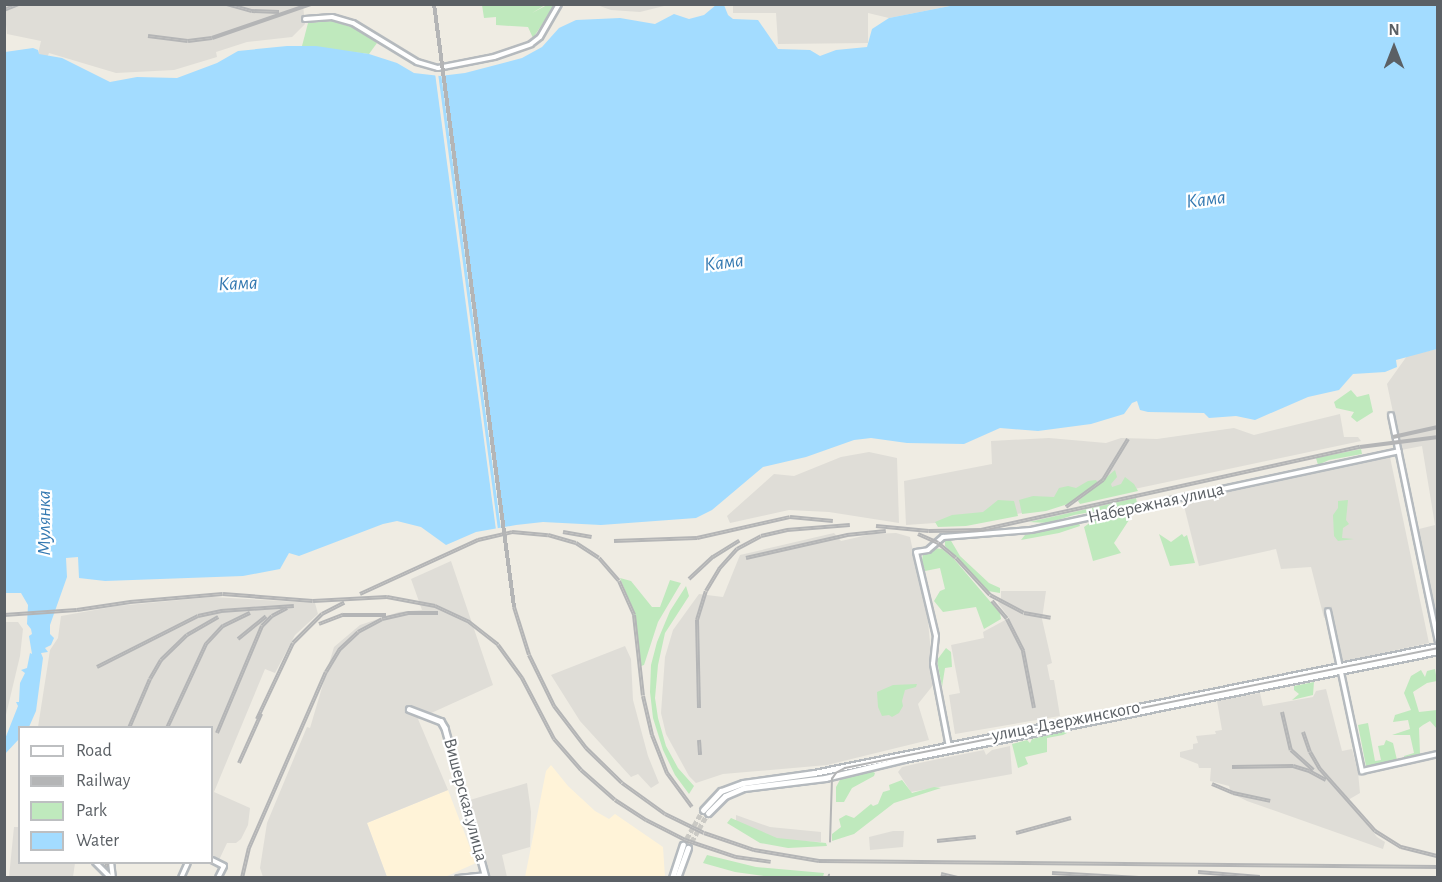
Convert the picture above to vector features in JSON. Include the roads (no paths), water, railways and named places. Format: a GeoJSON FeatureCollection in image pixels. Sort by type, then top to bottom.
{"type":"FeatureCollection","features":[{"type":"Feature","properties":{"kind":"main road","name":"улица Дзержинского"},"geometry":{"type":"LineString","coordinates":[[1340,669],[1437,644]]}},
{"type":"Feature","properties":{"kind":"main road","name":"улица Дзержинского"},"geometry":{"type":"LineString","coordinates":[[706,812],[715,795],[736,785],[949,748],[1437,651]]}},
{"type":"Feature","properties":{"kind":"main road"},"geometry":{"type":"LineString","coordinates":[[672,878],[686,846],[677,878]]}},
{"type":"Feature","properties":{"kind":"street"},"geometry":{"type":"LineString","coordinates":[[305,19],[332,17],[348,21],[417,62],[438,68],[485,59],[531,44],[540,37],[559,4]]}},
{"type":"Feature","properties":{"kind":"street"},"geometry":{"type":"LineString","coordinates":[[1391,415],[1437,644]]}},
{"type":"Feature","properties":{"kind":"street","name":"Набережная улица"},"geometry":{"type":"LineString","coordinates":[[949,748],[933,664],[936,636],[916,552],[928,550],[943,537],[1031,530],[1399,451]]}},
{"type":"Feature","properties":{"kind":"street"},"geometry":{"type":"LineString","coordinates":[[1328,611],[1362,771],[1437,754]]}},
{"type":"Feature","properties":{"kind":"street","name":"Вишерская улица"},"geometry":{"type":"LineString","coordinates":[[409,709],[441,721],[445,728],[485,876]]}},
{"type":"Feature","properties":{"kind":"street"},"geometry":{"type":"LineString","coordinates":[[213,860],[224,866],[218,878]]}},
{"type":"Feature","properties":{"kind":"street"},"geometry":{"type":"LineString","coordinates":[[97,864],[112,878]]}},
{"type":"Feature","properties":{"kind":"street"},"geometry":{"type":"LineString","coordinates":[[181,878],[187,864]]}},
{"type":"Feature","properties":{"kind":"street"},"geometry":{"type":"LineString","coordinates":[[458,877],[485,876]]}},
{"type":"Feature","properties":{"kind":"water"},"geometry":{"type":"Polygon","coordinates":[[[716,5],[724,5],[728,15],[733,19],[758,20],[778,49],[810,50],[820,56],[836,50],[867,47],[872,29],[889,18],[955,5],[1437,5],[1437,349],[1396,360],[1397,367],[1385,372],[1353,374],[1339,390],[1308,397],[1255,420],[1236,416],[1209,418],[1204,413],[1148,412],[1140,410],[1137,401],[1132,403],[1124,414],[1091,424],[1038,431],[1000,428],[964,444],[907,443],[871,438],[854,440],[806,457],[763,467],[712,510],[696,518],[601,525],[543,522],[476,532],[446,545],[421,527],[397,521],[383,524],[299,556],[289,553],[280,569],[243,576],[105,581],[79,578],[78,557],[66,558],[67,577],[50,625],[50,634],[54,638],[51,645],[45,648],[48,652],[41,653],[43,658],[36,711],[29,726],[18,726],[18,740],[5,754],[5,739],[18,706],[16,702],[19,702],[20,683],[25,673],[21,670],[27,668],[30,653],[32,654],[29,636],[32,634],[27,624],[28,605],[21,593],[4,593],[5,52],[33,48],[38,50],[39,54],[62,58],[110,82],[137,77],[177,78],[217,63],[238,51],[287,46],[316,46],[369,54],[397,63],[414,73],[440,76],[465,73],[522,58],[542,47],[559,28],[576,20],[620,18],[655,24],[674,14],[689,19],[704,15],[716,5]]]}},
{"type":"Feature","properties":{"kind":"tunnel"},"geometry":{"type":"LineString","coordinates":[[683,845],[703,810]]}},
{"type":"Feature","properties":{"kind":"tunnel"},"geometry":{"type":"LineString","coordinates":[[688,848],[708,813]]}},
{"type":"Feature","properties":{"kind":"tram line"},"geometry":{"type":"LineString","coordinates":[[830,842],[832,779],[836,773],[845,768],[1438,648]]}},
{"type":"Feature","properties":{"kind":"railway"},"geometry":{"type":"LineString","coordinates":[[4,10],[19,4]]}},
{"type":"Feature","properties":{"kind":"railway"},"geometry":{"type":"LineString","coordinates":[[227,4],[252,11],[279,12]]}},
{"type":"Feature","properties":{"kind":"railway"},"geometry":{"type":"LineString","coordinates":[[148,36],[188,41],[212,38],[311,4]]}},
{"type":"Feature","properties":{"kind":"railway"},"geometry":{"type":"LineString","coordinates":[[434,4],[514,607],[529,655],[554,706],[586,748],[622,783],[665,814],[704,833],[754,850],[819,861],[1438,867]]}},
{"type":"Feature","properties":{"kind":"railway"},"geometry":{"type":"LineString","coordinates":[[1393,437],[1438,427]]}},
{"type":"Feature","properties":{"kind":"railway"},"geometry":{"type":"LineString","coordinates":[[876,526],[929,531],[981,530],[1360,447],[1438,437]]}},
{"type":"Feature","properties":{"kind":"railway"},"geometry":{"type":"LineString","coordinates":[[1066,507],[1103,480],[1128,439]]}},
{"type":"Feature","properties":{"kind":"railway"},"geometry":{"type":"LineString","coordinates":[[614,541],[697,538],[790,517],[833,521]]}},
{"type":"Feature","properties":{"kind":"railway"},"geometry":{"type":"LineString","coordinates":[[699,708],[697,620],[706,591],[719,569],[737,549],[761,536],[787,530],[850,525]]}},
{"type":"Feature","properties":{"kind":"railway"},"geometry":{"type":"LineString","coordinates":[[746,558],[847,535],[886,531]]}},
{"type":"Feature","properties":{"kind":"railway"},"geometry":{"type":"LineString","coordinates":[[512,532],[548,535],[576,543],[599,558],[619,581],[634,615],[643,696],[652,735],[667,773],[692,807]]}},
{"type":"Feature","properties":{"kind":"railway"},"geometry":{"type":"LineString","coordinates":[[360,594],[478,540],[512,532]]}},
{"type":"Feature","properties":{"kind":"railway"},"geometry":{"type":"LineString","coordinates":[[563,532],[592,537]]}},
{"type":"Feature","properties":{"kind":"railway"},"geometry":{"type":"LineString","coordinates":[[918,534],[938,543],[956,558],[990,595],[1024,613],[1051,618]]}},
{"type":"Feature","properties":{"kind":"railway"},"geometry":{"type":"LineString","coordinates":[[689,579],[713,557],[739,541]]}},
{"type":"Feature","properties":{"kind":"railway"},"geometry":{"type":"LineString","coordinates":[[4,615],[77,610],[130,602],[223,594],[313,601],[387,597],[435,606],[469,622],[498,645],[522,678],[554,739],[581,770],[615,800],[646,820],[685,840],[736,857],[771,862]]}},
{"type":"Feature","properties":{"kind":"railway"},"geometry":{"type":"LineString","coordinates":[[992,601],[1007,619],[1023,651],[1034,708]]}},
{"type":"Feature","properties":{"kind":"railway"},"geometry":{"type":"LineString","coordinates":[[257,719],[293,643],[322,614],[344,603]]}},
{"type":"Feature","properties":{"kind":"railway"},"geometry":{"type":"LineString","coordinates":[[97,667],[198,616],[221,611],[294,606]]}},
{"type":"Feature","properties":{"kind":"railway"},"geometry":{"type":"LineString","coordinates":[[217,733],[262,626],[272,616],[287,608]]}},
{"type":"Feature","properties":{"kind":"railway"},"geometry":{"type":"LineString","coordinates":[[168,726],[206,644],[223,626],[250,613]]}},
{"type":"Feature","properties":{"kind":"railway"},"geometry":{"type":"LineString","coordinates":[[242,878],[249,848],[326,672],[339,650],[358,632],[382,619],[408,613],[438,613]]}},
{"type":"Feature","properties":{"kind":"railway"},"geometry":{"type":"LineString","coordinates":[[319,624],[343,615],[386,615]]}},
{"type":"Feature","properties":{"kind":"railway"},"geometry":{"type":"LineString","coordinates":[[238,639],[266,616]]}},
{"type":"Feature","properties":{"kind":"railway"},"geometry":{"type":"LineString","coordinates":[[130,726],[150,679],[161,660],[187,635],[218,617]]}},
{"type":"Feature","properties":{"kind":"railway"},"geometry":{"type":"LineString","coordinates":[[1282,712],[1291,750],[1313,770]]}},
{"type":"Feature","properties":{"kind":"railway"},"geometry":{"type":"LineString","coordinates":[[239,763],[261,714]]}},
{"type":"Feature","properties":{"kind":"railway"},"geometry":{"type":"LineString","coordinates":[[1303,732],[1310,752],[1320,769],[1375,831],[1401,847],[1438,856]]}},
{"type":"Feature","properties":{"kind":"railway"},"geometry":{"type":"LineString","coordinates":[[699,740],[700,755]]}},
{"type":"Feature","properties":{"kind":"railway"},"geometry":{"type":"LineString","coordinates":[[1232,767],[1293,766],[1326,780]]}},
{"type":"Feature","properties":{"kind":"railway"},"geometry":{"type":"LineString","coordinates":[[1212,784],[1233,793],[1270,801]]}},
{"type":"Feature","properties":{"kind":"railway"},"geometry":{"type":"LineString","coordinates":[[1016,833],[1071,818]]}},
{"type":"Feature","properties":{"kind":"railway"},"geometry":{"type":"LineString","coordinates":[[937,841],[976,837]]}},
{"type":"Feature","properties":{"kind":"railway"},"geometry":{"type":"LineString","coordinates":[[1198,872],[1260,877]]}},
{"type":"Feature","properties":{"kind":"railway"},"geometry":{"type":"LineString","coordinates":[[1052,873],[1139,878]]}},
{"type":"Feature","properties":{"kind":"railway"},"geometry":{"type":"LineString","coordinates":[[941,874],[958,878]]}},
{"type":"Feature","properties":{"kind":"railway"},"geometry":{"type":"LineString","coordinates":[[851,878],[899,878]]}},
{"type":"Feature","properties":{"kind":"water label","name":"Кама"},"geometry":{"type":"Point","coordinates":[1206,200]}},
{"type":"Feature","properties":{"kind":"water label","name":"Кама"},"geometry":{"type":"Point","coordinates":[724,263]}},
{"type":"Feature","properties":{"kind":"water label","name":"Кама"},"geometry":{"type":"Point","coordinates":[238,284]}},
{"type":"Feature","properties":{"kind":"water label","name":"Мулянка"},"geometry":{"type":"Point","coordinates":[44,523]}}]}
